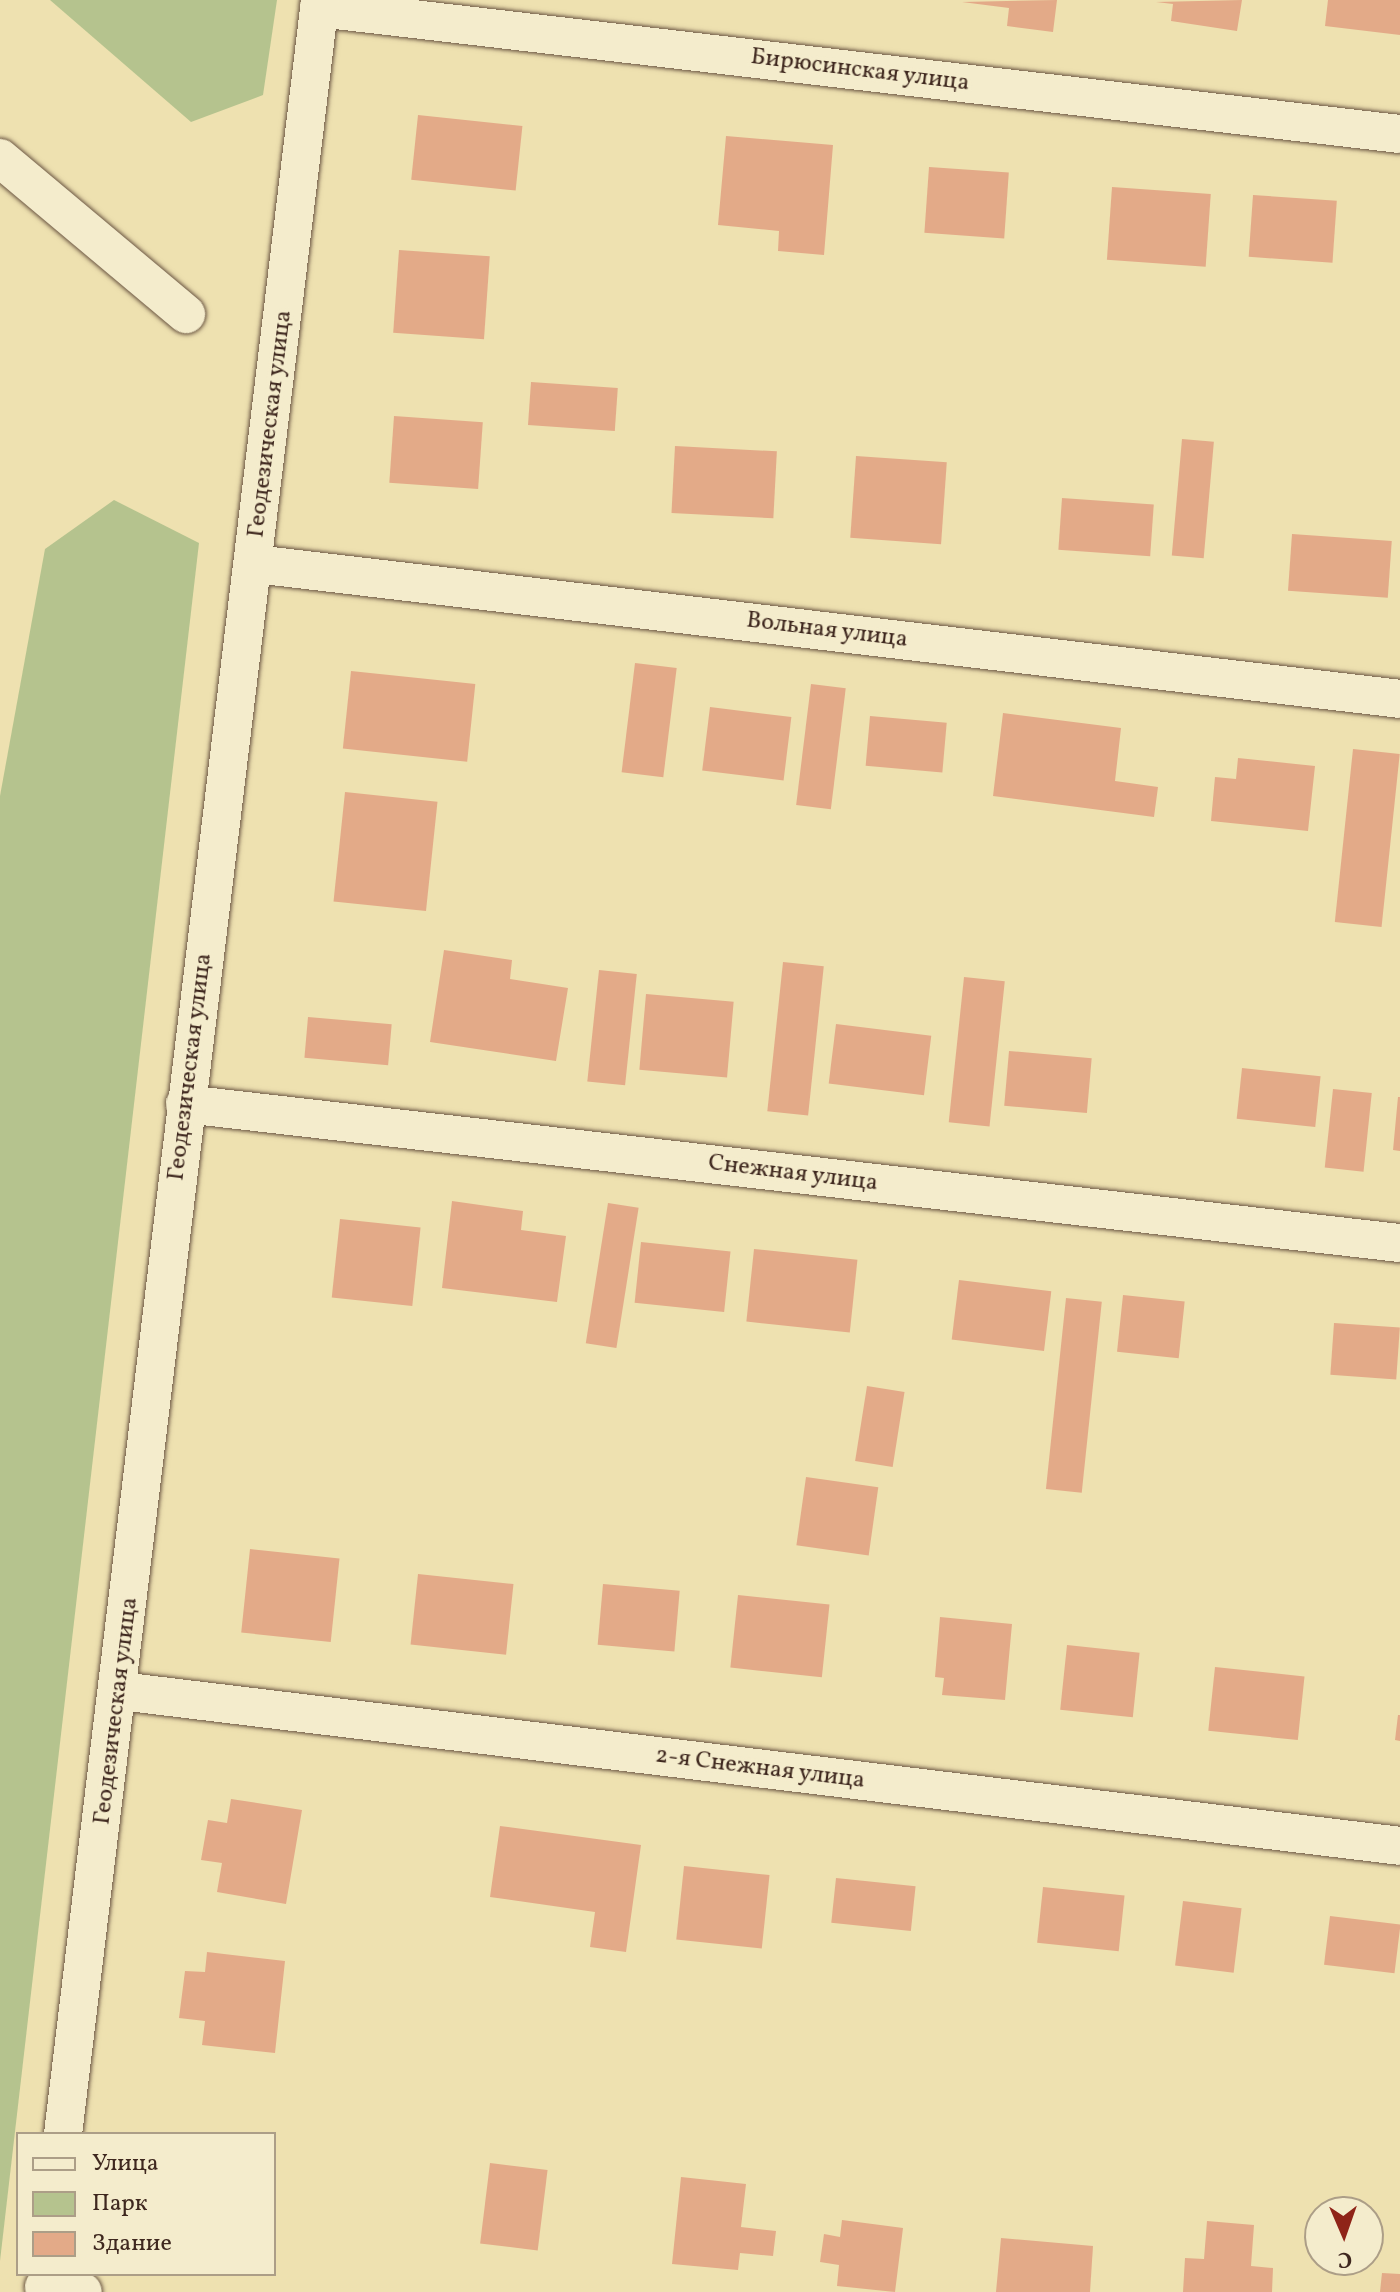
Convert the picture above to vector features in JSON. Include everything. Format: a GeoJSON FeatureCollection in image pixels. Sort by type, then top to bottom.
{"type":"FeatureCollection","features":[{"type":"Feature","properties":{"kind":"street","name":"Бирюсинская улица"},"geometry":{"type":"LineString","coordinates":[[320,4],[1400,134]]}},
{"type":"Feature","properties":{"kind":"street","name":"Геодезическая улица"},"geometry":{"type":"LineString","coordinates":[[63,2132],[120,1691],[185,1104],[255,564],[320,4]]}},
{"type":"Feature","properties":{"kind":"street"},"geometry":{"type":"LineString","coordinates":[[0,158],[186,314]]}},
{"type":"Feature","properties":{"kind":"street","name":"Вольная улица"},"geometry":{"type":"LineString","coordinates":[[255,564],[1400,699]]}},
{"type":"Feature","properties":{"kind":"street","name":"Снежная улица"},"geometry":{"type":"LineString","coordinates":[[185,1104],[1400,1243]]}},
{"type":"Feature","properties":{"kind":"street","name":"2-я Снежная улица"},"geometry":{"type":"LineString","coordinates":[[120,1691],[1400,1846]]}},
{"type":"Feature","properties":{"kind":"street"},"geometry":{"type":"LineString","coordinates":[[44,2284],[83,2292]]}},
{"type":"Feature","properties":{"kind":"green space"},"geometry":{"type":"Polygon","coordinates":[[[50,0],[277,0],[263,95],[191,122],[50,0]]]}},
{"type":"Feature","properties":{"kind":"green space"},"geometry":{"type":"Polygon","coordinates":[[[114,500],[199,543],[0,2261],[0,796],[45,549],[114,500]]]}},
{"type":"Feature","properties":{"kind":"building"},"geometry":{"type":"Polygon","coordinates":[[[1057,0],[1053,32],[1007,26],[1009,8],[962,2],[1057,0]]]}},
{"type":"Feature","properties":{"kind":"building"},"geometry":{"type":"Polygon","coordinates":[[[1242,0],[1237,31],[1171,21],[1173,4],[1156,2],[1242,0]]]}},
{"type":"Feature","properties":{"kind":"building"},"geometry":{"type":"Polygon","coordinates":[[[1328,0],[1400,0],[1400,35],[1325,26],[1328,0]]]}},
{"type":"Feature","properties":{"kind":"building"},"geometry":{"type":"Polygon","coordinates":[[[418,115],[522,126],[516,191],[411,180],[418,115]]]}},
{"type":"Feature","properties":{"kind":"building"},"geometry":{"type":"Polygon","coordinates":[[[726,136],[833,145],[824,255],[778,251],[779,231],[718,225],[726,136]]]}},
{"type":"Feature","properties":{"kind":"building"},"geometry":{"type":"Polygon","coordinates":[[[929,167],[1009,173],[1004,238],[924,233],[929,167]]]}},
{"type":"Feature","properties":{"kind":"building"},"geometry":{"type":"Polygon","coordinates":[[[1112,187],[1211,194],[1206,267],[1107,260],[1112,187]]]}},
{"type":"Feature","properties":{"kind":"building"},"geometry":{"type":"Polygon","coordinates":[[[1253,195],[1337,201],[1332,263],[1249,257],[1253,195]]]}},
{"type":"Feature","properties":{"kind":"building"},"geometry":{"type":"Polygon","coordinates":[[[399,250],[490,256],[484,339],[393,333],[399,250]]]}},
{"type":"Feature","properties":{"kind":"building"},"geometry":{"type":"Polygon","coordinates":[[[531,382],[618,388],[615,431],[528,425],[531,382]]]}},
{"type":"Feature","properties":{"kind":"building"},"geometry":{"type":"Polygon","coordinates":[[[394,416],[483,422],[478,489],[389,483],[394,416]]]}},
{"type":"Feature","properties":{"kind":"building"},"geometry":{"type":"Polygon","coordinates":[[[1182,439],[1214,442],[1204,558],[1172,556],[1182,439]]]}},
{"type":"Feature","properties":{"kind":"building"},"geometry":{"type":"Polygon","coordinates":[[[675,446],[777,451],[773,518],[671,513],[675,446]]]}},
{"type":"Feature","properties":{"kind":"building"},"geometry":{"type":"Polygon","coordinates":[[[856,456],[947,462],[941,544],[850,538],[856,456]]]}},
{"type":"Feature","properties":{"kind":"building"},"geometry":{"type":"Polygon","coordinates":[[[1062,498],[1154,504],[1150,556],[1058,550],[1062,498]]]}},
{"type":"Feature","properties":{"kind":"building"},"geometry":{"type":"Polygon","coordinates":[[[1292,534],[1392,541],[1388,598],[1288,591],[1292,534]]]}},
{"type":"Feature","properties":{"kind":"building"},"geometry":{"type":"Polygon","coordinates":[[[635,663],[677,668],[663,777],[622,772],[635,663]]]}},
{"type":"Feature","properties":{"kind":"building"},"geometry":{"type":"Polygon","coordinates":[[[351,671],[475,684],[467,762],[343,749],[351,671]]]}},
{"type":"Feature","properties":{"kind":"building"},"geometry":{"type":"Polygon","coordinates":[[[811,684],[846,688],[831,809],[796,805],[811,684]]]}},
{"type":"Feature","properties":{"kind":"building"},"geometry":{"type":"Polygon","coordinates":[[[710,707],[791,717],[784,781],[702,771],[710,707]]]}},
{"type":"Feature","properties":{"kind":"building"},"geometry":{"type":"Polygon","coordinates":[[[1003,713],[1121,728],[1115,781],[1158,787],[1154,817],[993,796],[1003,713]]]}},
{"type":"Feature","properties":{"kind":"building"},"geometry":{"type":"Polygon","coordinates":[[[870,716],[947,723],[942,773],[866,766],[870,716]]]}},
{"type":"Feature","properties":{"kind":"building"},"geometry":{"type":"Polygon","coordinates":[[[1353,749],[1400,754],[1382,927],[1335,922],[1353,749]]]}},
{"type":"Feature","properties":{"kind":"building"},"geometry":{"type":"Polygon","coordinates":[[[1238,758],[1315,766],[1308,831],[1211,821],[1215,777],[1236,779],[1238,758]]]}},
{"type":"Feature","properties":{"kind":"building"},"geometry":{"type":"Polygon","coordinates":[[[345,792],[437,802],[426,911],[334,901],[345,792]]]}},
{"type":"Feature","properties":{"kind":"building"},"geometry":{"type":"Polygon","coordinates":[[[444,950],[512,960],[510,979],[568,988],[556,1061],[430,1042],[444,950]]]}},
{"type":"Feature","properties":{"kind":"building"},"geometry":{"type":"Polygon","coordinates":[[[783,962],[824,966],[808,1115],[767,1111],[783,962]]]}},
{"type":"Feature","properties":{"kind":"building"},"geometry":{"type":"Polygon","coordinates":[[[599,970],[637,974],[625,1085],[587,1081],[599,970]]]}},
{"type":"Feature","properties":{"kind":"building"},"geometry":{"type":"Polygon","coordinates":[[[964,977],[1005,981],[990,1126],[949,1122],[964,977]]]}},
{"type":"Feature","properties":{"kind":"building"},"geometry":{"type":"Polygon","coordinates":[[[646,994],[734,1002],[727,1077],[639,1070],[646,994]]]}},
{"type":"Feature","properties":{"kind":"building"},"geometry":{"type":"Polygon","coordinates":[[[308,1017],[392,1024],[388,1065],[304,1058],[308,1017]]]}},
{"type":"Feature","properties":{"kind":"building"},"geometry":{"type":"Polygon","coordinates":[[[836,1024],[931,1036],[924,1095],[829,1084],[836,1024]]]}},
{"type":"Feature","properties":{"kind":"building"},"geometry":{"type":"Polygon","coordinates":[[[1009,1051],[1092,1058],[1087,1113],[1004,1106],[1009,1051]]]}},
{"type":"Feature","properties":{"kind":"building"},"geometry":{"type":"Polygon","coordinates":[[[1242,1068],[1321,1076],[1315,1127],[1237,1119],[1242,1068]]]}},
{"type":"Feature","properties":{"kind":"building"},"geometry":{"type":"Polygon","coordinates":[[[1333,1089],[1372,1093],[1364,1172],[1325,1168],[1333,1089]]]}},
{"type":"Feature","properties":{"kind":"building"},"geometry":{"type":"Polygon","coordinates":[[[1400,1097],[1400,1151],[1393,1150],[1400,1097]]]}},
{"type":"Feature","properties":{"kind":"building"},"geometry":{"type":"Polygon","coordinates":[[[452,1201],[523,1211],[521,1230],[566,1236],[557,1302],[442,1288],[452,1201]]]}},
{"type":"Feature","properties":{"kind":"building"},"geometry":{"type":"Polygon","coordinates":[[[608,1203],[639,1208],[616,1348],[586,1343],[608,1203]]]}},
{"type":"Feature","properties":{"kind":"building"},"geometry":{"type":"Polygon","coordinates":[[[340,1219],[421,1227],[412,1306],[332,1298],[340,1219]]]}},
{"type":"Feature","properties":{"kind":"building"},"geometry":{"type":"Polygon","coordinates":[[[641,1242],[731,1251],[724,1312],[635,1303],[641,1242]]]}},
{"type":"Feature","properties":{"kind":"building"},"geometry":{"type":"Polygon","coordinates":[[[754,1249],[857,1260],[850,1332],[746,1322],[754,1249]]]}},
{"type":"Feature","properties":{"kind":"building"},"geometry":{"type":"Polygon","coordinates":[[[959,1280],[1051,1291],[1044,1351],[952,1340],[959,1280]]]}},
{"type":"Feature","properties":{"kind":"building"},"geometry":{"type":"Polygon","coordinates":[[[1123,1295],[1185,1301],[1179,1358],[1117,1352],[1123,1295]]]}},
{"type":"Feature","properties":{"kind":"building"},"geometry":{"type":"Polygon","coordinates":[[[1066,1298],[1102,1302],[1082,1493],[1046,1489],[1066,1298]]]}},
{"type":"Feature","properties":{"kind":"building"},"geometry":{"type":"Polygon","coordinates":[[[1334,1323],[1400,1328],[1396,1379],[1330,1375],[1334,1323]]]}},
{"type":"Feature","properties":{"kind":"building"},"geometry":{"type":"Polygon","coordinates":[[[867,1386],[905,1392],[893,1467],[855,1461],[867,1386]]]}},
{"type":"Feature","properties":{"kind":"building"},"geometry":{"type":"Polygon","coordinates":[[[806,1477],[878,1487],[869,1555],[796,1545],[806,1477]]]}},
{"type":"Feature","properties":{"kind":"building"},"geometry":{"type":"Polygon","coordinates":[[[250,1549],[340,1558],[331,1642],[241,1633],[250,1549]]]}},
{"type":"Feature","properties":{"kind":"building"},"geometry":{"type":"Polygon","coordinates":[[[418,1574],[513,1584],[506,1655],[411,1645],[418,1574]]]}},
{"type":"Feature","properties":{"kind":"building"},"geometry":{"type":"Polygon","coordinates":[[[603,1584],[680,1591],[674,1651],[598,1645],[603,1584]]]}},
{"type":"Feature","properties":{"kind":"building"},"geometry":{"type":"Polygon","coordinates":[[[738,1595],[829,1605],[822,1677],[730,1668],[738,1595]]]}},
{"type":"Feature","properties":{"kind":"building"},"geometry":{"type":"Polygon","coordinates":[[[940,1617],[1012,1624],[1005,1700],[942,1695],[944,1678],[935,1677],[940,1617]]]}},
{"type":"Feature","properties":{"kind":"building"},"geometry":{"type":"Polygon","coordinates":[[[1067,1645],[1140,1653],[1133,1717],[1060,1710],[1067,1645]]]}},
{"type":"Feature","properties":{"kind":"building"},"geometry":{"type":"Polygon","coordinates":[[[1215,1667],[1305,1676],[1298,1740],[1208,1731],[1215,1667]]]}},
{"type":"Feature","properties":{"kind":"building"},"geometry":{"type":"Polygon","coordinates":[[[1400,1715],[1400,1741],[1395,1740],[1400,1715]]]}},
{"type":"Feature","properties":{"kind":"building"},"geometry":{"type":"Polygon","coordinates":[[[231,1799],[302,1810],[286,1904],[217,1892],[222,1863],[201,1860],[208,1820],[227,1823],[231,1799]]]}},
{"type":"Feature","properties":{"kind":"building"},"geometry":{"type":"Polygon","coordinates":[[[500,1826],[641,1845],[626,1952],[590,1947],[595,1912],[490,1897],[500,1826]]]}},
{"type":"Feature","properties":{"kind":"building"},"geometry":{"type":"Polygon","coordinates":[[[684,1866],[770,1875],[762,1949],[676,1940],[684,1866]]]}},
{"type":"Feature","properties":{"kind":"building"},"geometry":{"type":"Polygon","coordinates":[[[836,1878],[916,1886],[911,1931],[831,1923],[836,1878]]]}},
{"type":"Feature","properties":{"kind":"building"},"geometry":{"type":"Polygon","coordinates":[[[1043,1887],[1125,1896],[1119,1951],[1037,1943],[1043,1887]]]}},
{"type":"Feature","properties":{"kind":"building"},"geometry":{"type":"Polygon","coordinates":[[[1183,1901],[1242,1908],[1234,1973],[1175,1966],[1183,1901]]]}},
{"type":"Feature","properties":{"kind":"building"},"geometry":{"type":"Polygon","coordinates":[[[1330,1916],[1400,1925],[1394,1973],[1324,1965],[1330,1916]]]}},
{"type":"Feature","properties":{"kind":"building"},"geometry":{"type":"Polygon","coordinates":[[[207,1952],[285,1961],[275,2053],[202,2045],[205,2021],[179,2018],[185,1971],[205,1972],[207,1952]]]}},
{"type":"Feature","properties":{"kind":"building"},"geometry":{"type":"Polygon","coordinates":[[[490,2163],[548,2170],[538,2250],[480,2243],[490,2163]]]}},
{"type":"Feature","properties":{"kind":"building"},"geometry":{"type":"Polygon","coordinates":[[[681,2177],[746,2184],[741,2227],[776,2231],[773,2256],[740,2253],[738,2270],[672,2264],[681,2177]]]}},
{"type":"Feature","properties":{"kind":"building"},"geometry":{"type":"Polygon","coordinates":[[[842,2220],[903,2228],[895,2292],[837,2286],[839,2265],[820,2262],[824,2234],[840,2237],[842,2220]]]}},
{"type":"Feature","properties":{"kind":"building"},"geometry":{"type":"Polygon","coordinates":[[[1207,2221],[1254,2225],[1251,2266],[1273,2268],[1272,2292],[1183,2292],[1185,2258],[1204,2259],[1207,2221]]]}},
{"type":"Feature","properties":{"kind":"building"},"geometry":{"type":"Polygon","coordinates":[[[1001,2238],[1093,2246],[1090,2292],[996,2292],[1001,2238]]]}},
{"type":"Feature","properties":{"kind":"building"},"geometry":{"type":"Polygon","coordinates":[[[1384,2273],[1400,2274],[1400,2292],[1380,2292],[1384,2273]]]}}]}
